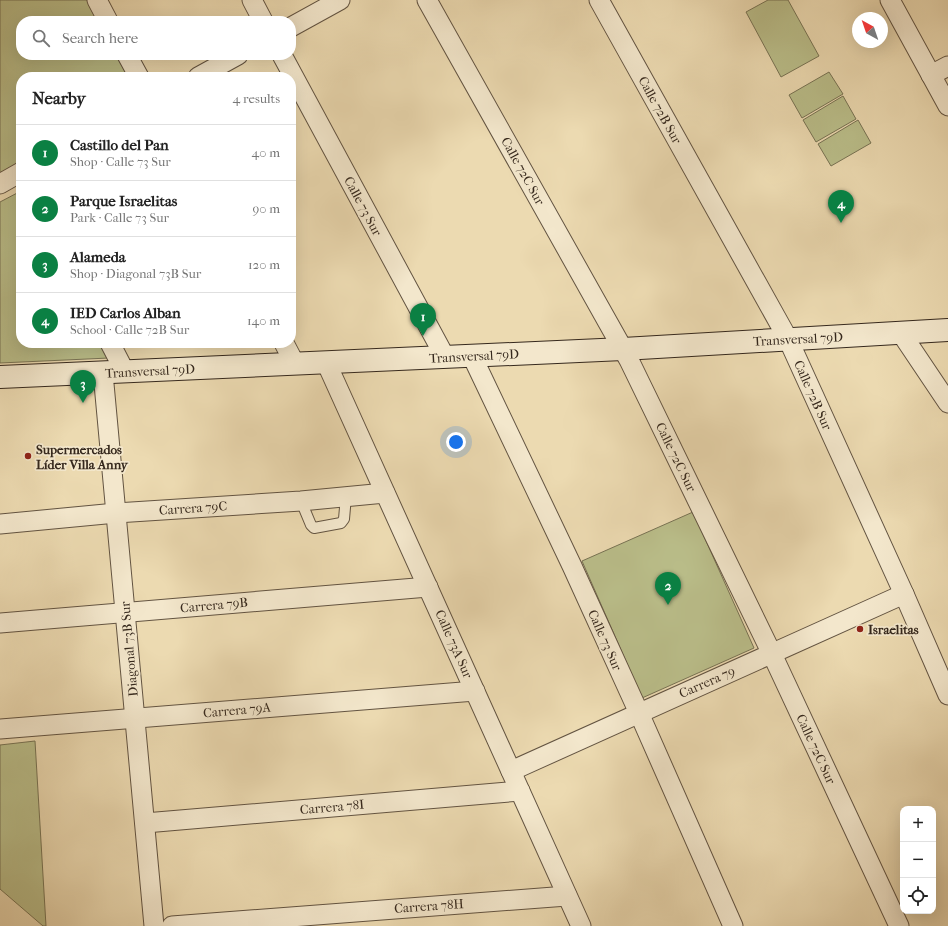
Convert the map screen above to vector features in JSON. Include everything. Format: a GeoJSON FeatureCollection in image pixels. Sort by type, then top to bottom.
{"type":"FeatureCollection","features":[{"type":"Feature","properties":{"kind":"main road","name":"Transversal 79D"},"geometry":{"type":"LineString","coordinates":[[0,377],[623,349],[948,330]]}},
{"type":"Feature","properties":{"kind":"street"},"geometry":{"type":"LineString","coordinates":[[97,0],[105,16]]}},
{"type":"Feature","properties":{"kind":"street"},"geometry":{"type":"LineString","coordinates":[[252,0],[260,16]]}},
{"type":"Feature","properties":{"kind":"street"},"geometry":{"type":"LineString","coordinates":[[296,24],[340,0]]}},
{"type":"Feature","properties":{"kind":"street","name":"Calle 72C Sur"},"geometry":{"type":"LineString","coordinates":[[427,0],[623,349],[772,654],[899,926]]}},
{"type":"Feature","properties":{"kind":"street","name":"Calle 72B Sur"},"geometry":{"type":"LineString","coordinates":[[598,0],[788,340],[904,594],[948,695]]}},
{"type":"Feature","properties":{"kind":"street"},"geometry":{"type":"LineString","coordinates":[[890,0],[948,106]]}},
{"type":"Feature","properties":{"kind":"street"},"geometry":{"type":"LineString","coordinates":[[130,60],[136,72]]}},
{"type":"Feature","properties":{"kind":"street"},"geometry":{"type":"LineString","coordinates":[[207,72],[229,60]]}},
{"type":"Feature","properties":{"kind":"street","name":"Calle 73 Sur"},"geometry":{"type":"LineString","coordinates":[[285,60],[291,72]]}},
{"type":"Feature","properties":{"kind":"street"},"geometry":{"type":"LineString","coordinates":[[931,75],[948,66]]}},
{"type":"Feature","properties":{"kind":"street","name":"Calle 73 Sur"},"geometry":{"type":"LineString","coordinates":[[296,81],[445,357]]}},
{"type":"Feature","properties":{"kind":"street"},"geometry":{"type":"LineString","coordinates":[[0,184],[16,176]]}},
{"type":"Feature","properties":{"kind":"street"},"geometry":{"type":"LineString","coordinates":[[901,333],[948,403]]}},
{"type":"Feature","properties":{"kind":"street"},"geometry":{"type":"LineString","coordinates":[[113,348],[125,372]]}},
{"type":"Feature","properties":{"kind":"street"},"geometry":{"type":"LineString","coordinates":[[287,348],[296,364]]}},
{"type":"Feature","properties":{"kind":"street","name":"Calle 73 Sur"},"geometry":{"type":"LineString","coordinates":[[472,356],[572,566],[733,926]]}},
{"type":"Feature","properties":{"kind":"street","name":"Calle 73A Sur"},"geometry":{"type":"LineString","coordinates":[[326,362],[581,926]]}},
{"type":"Feature","properties":{"kind":"street","name":"Diagonal 73B Sur"},"geometry":{"type":"LineString","coordinates":[[103,373],[154,926]]}},
{"type":"Feature","properties":{"kind":"street","name":"Carrera 79C"},"geometry":{"type":"LineString","coordinates":[[0,524],[116,513],[301,501],[385,493]]}},
{"type":"Feature","properties":{"kind":"street","name":"Carrera 79B"},"geometry":{"type":"LineString","coordinates":[[0,623],[428,588]]}},
{"type":"Feature","properties":{"kind":"street","name":"Carrera 79"},"geometry":{"type":"LineString","coordinates":[[511,771],[904,594]]}},
{"type":"Feature","properties":{"kind":"street","name":"Carrera 79A"},"geometry":{"type":"LineString","coordinates":[[0,729],[475,691]]}},
{"type":"Feature","properties":{"kind":"street","name":"Carrera 78I"},"geometry":{"type":"LineString","coordinates":[[145,823],[520,791]]}},
{"type":"Feature","properties":{"kind":"street","name":"Carrera 78H"},"geometry":{"type":"LineString","coordinates":[[172,926],[567,896]]}},
{"type":"Feature","properties":{"kind":"lane"},"geometry":{"type":"LineString","coordinates":[[301,501],[311,525],[314,528],[340,522],[344,519],[346,496]]}},
{"type":"Feature","properties":{"kind":"green space"},"geometry":{"type":"Polygon","coordinates":[[[0,0],[87,0],[95,16],[16,16],[16,60],[120,60],[126,72],[16,72],[16,165],[0,173],[0,0]]]}},
{"type":"Feature","properties":{"kind":"green space"},"geometry":{"type":"Polygon","coordinates":[[[768,0],[788,0],[819,56],[781,77],[746,12],[768,0]]]}},
{"type":"Feature","properties":{"kind":"green space"},"geometry":{"type":"Polygon","coordinates":[[[829,72],[843,94],[802,118],[789,95],[829,72]]]}},
{"type":"Feature","properties":{"kind":"green space"},"geometry":{"type":"Polygon","coordinates":[[[843,96],[856,119],[816,142],[803,120],[843,96]]]}},
{"type":"Feature","properties":{"kind":"green space"},"geometry":{"type":"Polygon","coordinates":[[[858,120],[871,143],[831,166],[818,144],[858,120]]]}},
{"type":"Feature","properties":{"kind":"green space"},"geometry":{"type":"Polygon","coordinates":[[[16,194],[16,348],[104,348],[109,358],[0,363],[0,202],[16,194]]]}},
{"type":"Feature","properties":{"kind":"green space"},"geometry":{"type":"Polygon","coordinates":[[[693,512],[754,648],[642,698],[582,561],[693,512]]]}},
{"type":"Feature","properties":{"kind":"green space"},"geometry":{"type":"Polygon","coordinates":[[[35,741],[46,926],[43,926],[0,889],[0,745],[35,741]]]}},
{"type":"Feature","properties":{"kind":"place","name":"IED Carlos Alban"},"geometry":{"type":"Point","coordinates":[841,223]}},
{"type":"Feature","properties":{"kind":"place","name":"Castillo del Pan"},"geometry":{"type":"Point","coordinates":[423,336]}},
{"type":"Feature","properties":{"kind":"place","name":"Alameda"},"geometry":{"type":"Point","coordinates":[83,403]}},
{"type":"Feature","properties":{"kind":"place","name":"Supermercados Líder Villa Anny"},"geometry":{"type":"Point","coordinates":[28,456]}},
{"type":"Feature","properties":{"kind":"place","name":"Parque Israelitas"},"geometry":{"type":"Point","coordinates":[668,605]}},
{"type":"Feature","properties":{"kind":"place","name":"Israelitas"},"geometry":{"type":"Point","coordinates":[860,629]}}]}
